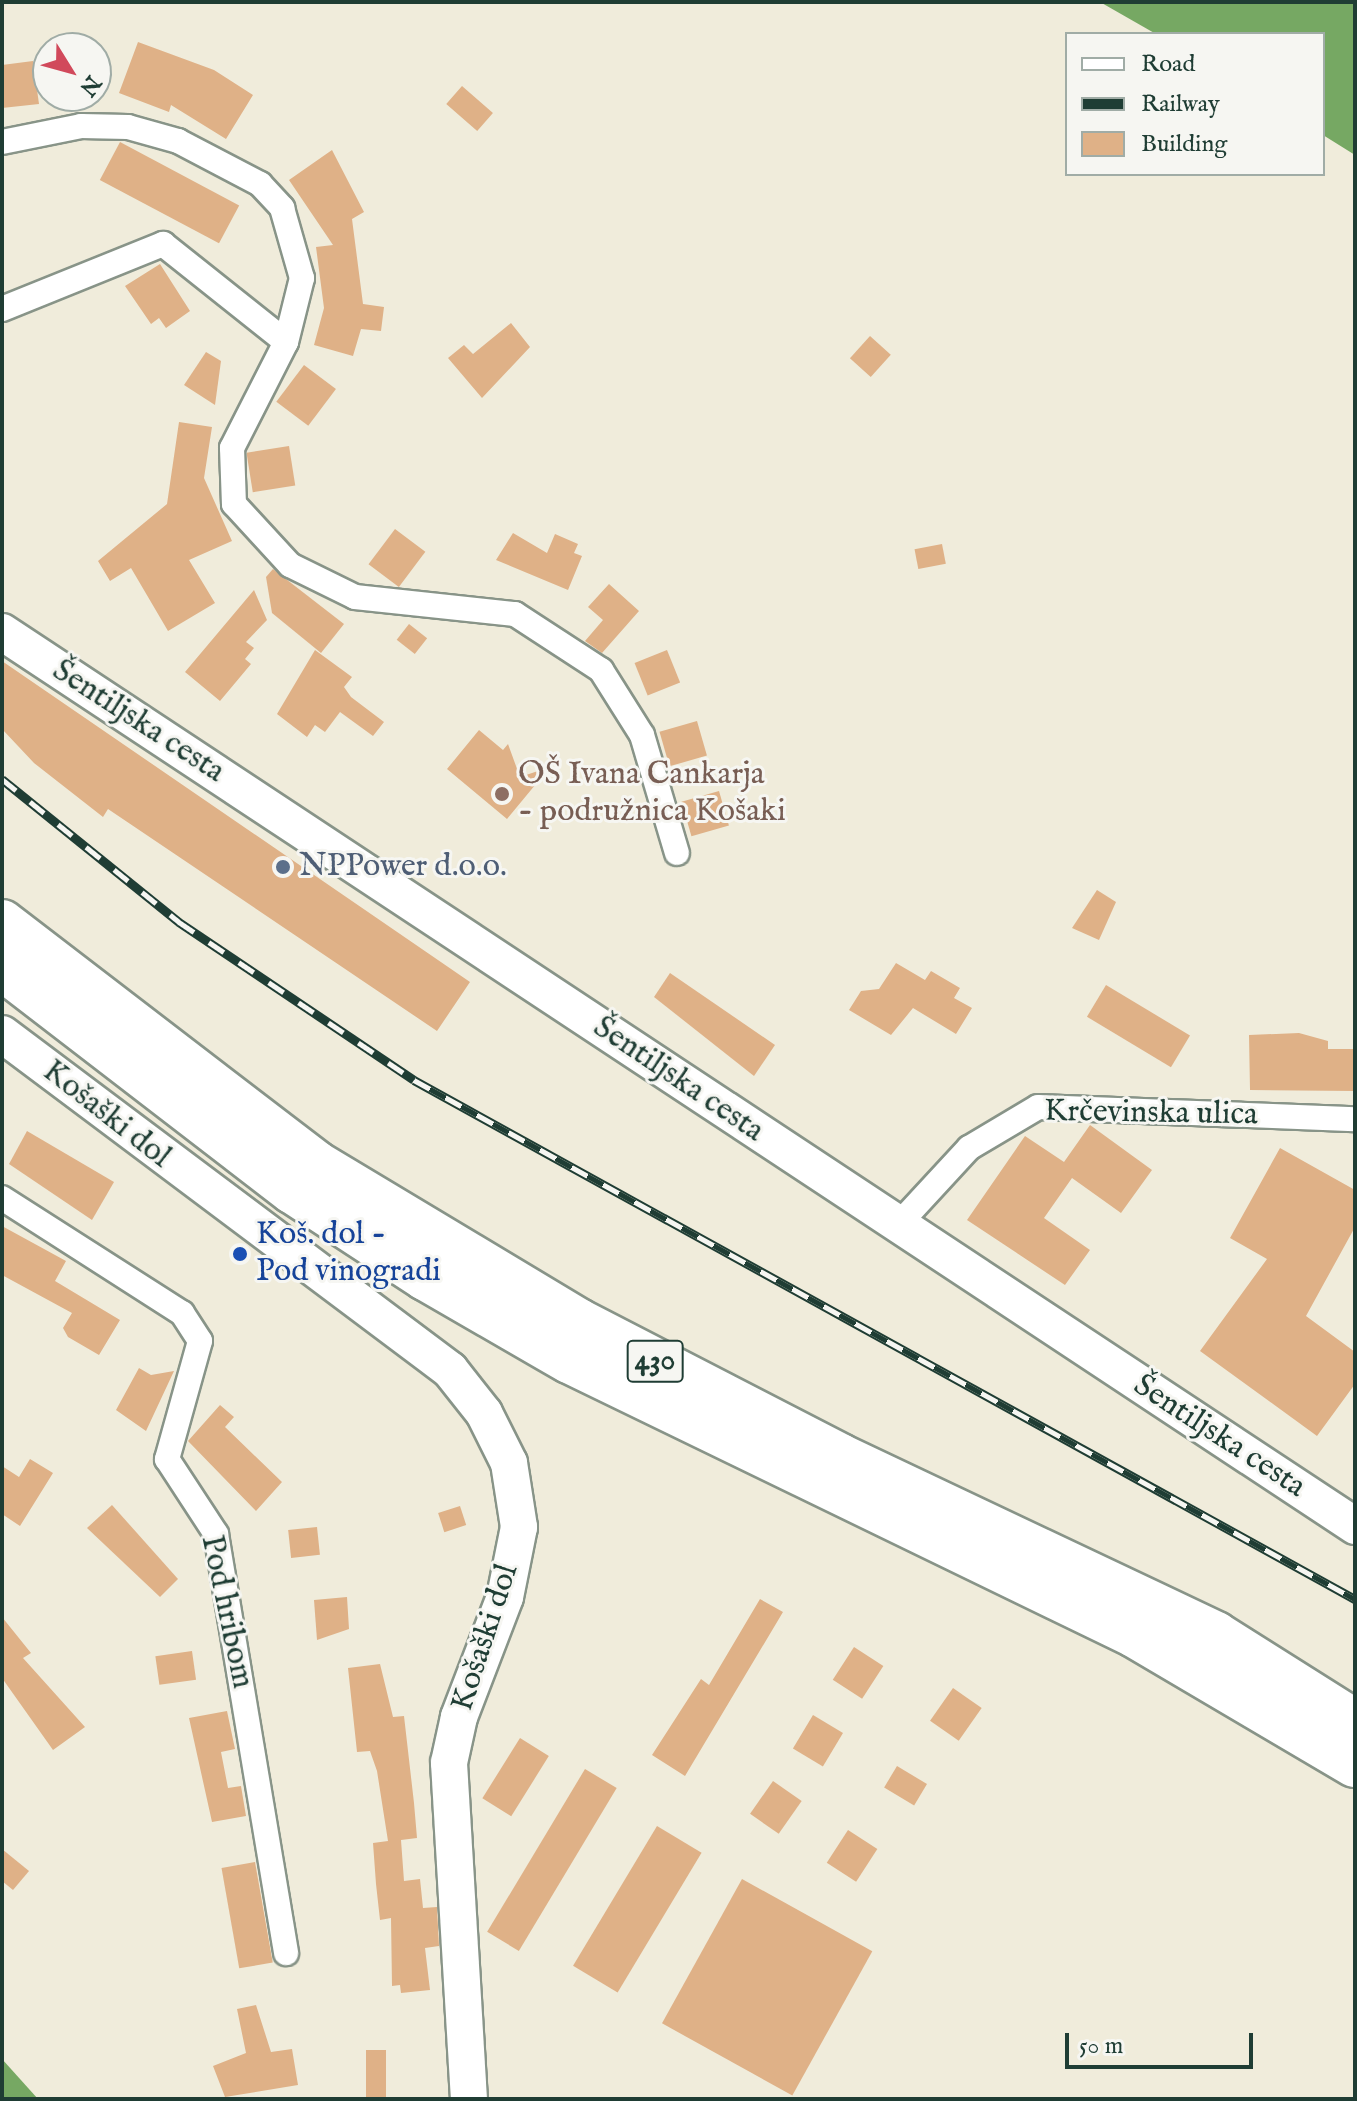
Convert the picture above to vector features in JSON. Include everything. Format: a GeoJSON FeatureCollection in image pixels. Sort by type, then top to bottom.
{"type":"FeatureCollection","features":[{"type":"Feature","properties":{"kind":"highway","name":"430"},"geometry":{"type":"LineString","coordinates":[[2,922],[316,1163],[579,1321],[840,1456],[1216,1634],[1355,1722]]}},
{"type":"Feature","properties":{"kind":"highway","name":"430"},"geometry":{"type":"LineString","coordinates":[[2,968],[267,1172],[425,1278],[569,1361],[1134,1635],[1355,1765]]}},
{"type":"Feature","properties":{"kind":"street"},"geometry":{"type":"LineString","coordinates":[[2,142],[81,126],[128,127],[178,141],[260,184],[282,208],[302,278],[286,342],[232,448],[234,504],[290,565],[355,597],[515,614],[601,670],[642,735],[677,853]]}},
{"type":"Feature","properties":{"kind":"street"},"geometry":{"type":"LineString","coordinates":[[2,309],[163,244],[286,342]]}},
{"type":"Feature","properties":{"kind":"street","name":"Šentiljska cesta"},"geometry":{"type":"LineString","coordinates":[[2,632],[1355,1526]]}},
{"type":"Feature","properties":{"kind":"street","name":"Košaški dol"},"geometry":{"type":"LineString","coordinates":[[2,1034],[450,1370],[484,1413],[509,1463],[519,1527],[505,1597],[459,1717],[449,1763],[469,2099]]}},
{"type":"Feature","properties":{"kind":"street","name":"Krčevinska ulica"},"geometry":{"type":"LineString","coordinates":[[897,1226],[969,1148],[1038,1107],[1355,1119]]}},
{"type":"Feature","properties":{"kind":"street","name":"Pod hribom"},"geometry":{"type":"LineString","coordinates":[[2,1198],[182,1313],[200,1341],[167,1459],[216,1534],[286,1953]]}},
{"type":"Feature","properties":{"kind":"green space"},"geometry":{"type":"Polygon","coordinates":[[[1100,2],[1355,2],[1355,155],[1325,136],[1325,32],[1152,32],[1100,2]]]}},
{"type":"Feature","properties":{"kind":"green space"},"geometry":{"type":"Polygon","coordinates":[[[2,2059],[38,2099],[2,2099],[2,2059]]]}},
{"type":"Feature","properties":{"kind":"building"},"geometry":{"type":"Polygon","coordinates":[[[138,42],[214,70],[253,95],[226,139],[171,105],[169,112],[119,93],[138,42]]]}},
{"type":"Feature","properties":{"kind":"building"},"geometry":{"type":"Polygon","coordinates":[[[32,61],[32,105],[2,108],[2,65],[32,61]]]}},
{"type":"Feature","properties":{"kind":"building"},"geometry":{"type":"Polygon","coordinates":[[[462,86],[493,113],[477,131],[446,104],[462,86]]]}},
{"type":"Feature","properties":{"kind":"building"},"geometry":{"type":"Polygon","coordinates":[[[120,142],[239,205],[219,243],[100,180],[120,142]]]}},
{"type":"Feature","properties":{"kind":"building"},"geometry":{"type":"Polygon","coordinates":[[[332,150],[364,212],[352,219],[363,304],[384,307],[381,331],[361,329],[353,356],[314,345],[324,308],[316,247],[333,245],[289,180],[332,150]]]}},
{"type":"Feature","properties":{"kind":"building"},"geometry":{"type":"Polygon","coordinates":[[[160,264],[190,311],[166,328],[159,318],[151,324],[125,286],[160,264]]]}},
{"type":"Feature","properties":{"kind":"building"},"geometry":{"type":"Polygon","coordinates":[[[511,323],[530,347],[482,398],[448,358],[464,345],[473,354],[511,323]]]}},
{"type":"Feature","properties":{"kind":"building"},"geometry":{"type":"Polygon","coordinates":[[[870,336],[891,355],[871,377],[850,358],[870,336]]]}},
{"type":"Feature","properties":{"kind":"building"},"geometry":{"type":"Polygon","coordinates":[[[206,352],[221,361],[215,405],[184,385],[206,352]]]}},
{"type":"Feature","properties":{"kind":"building"},"geometry":{"type":"Polygon","coordinates":[[[304,365],[336,389],[308,426],[276,402],[304,365]]]}},
{"type":"Feature","properties":{"kind":"building"},"geometry":{"type":"Polygon","coordinates":[[[179,422],[212,427],[204,478],[232,541],[189,560],[215,603],[168,631],[131,568],[110,581],[98,561],[167,504],[179,422]]]}},
{"type":"Feature","properties":{"kind":"building"},"geometry":{"type":"Polygon","coordinates":[[[289,446],[295,486],[253,492],[247,453],[289,446]]]}},
{"type":"Feature","properties":{"kind":"building"},"geometry":{"type":"Polygon","coordinates":[[[395,529],[425,552],[399,587],[369,564],[395,529]]]}},
{"type":"Feature","properties":{"kind":"building"},"geometry":{"type":"Polygon","coordinates":[[[513,533],[547,553],[555,534],[578,544],[574,553],[582,556],[568,590],[496,560],[513,533]]]}},
{"type":"Feature","properties":{"kind":"building"},"geometry":{"type":"Polygon","coordinates":[[[942,544],[946,564],[918,569],[915,549],[942,544]]]}},
{"type":"Feature","properties":{"kind":"building"},"geometry":{"type":"Polygon","coordinates":[[[273,569],[344,624],[321,653],[272,613],[266,577],[273,569]]]}},
{"type":"Feature","properties":{"kind":"building"},"geometry":{"type":"Polygon","coordinates":[[[609,584],[639,611],[602,653],[585,641],[603,620],[588,607],[609,584]]]}},
{"type":"Feature","properties":{"kind":"building"},"geometry":{"type":"Polygon","coordinates":[[[254,590],[267,620],[246,642],[254,648],[245,659],[251,664],[220,701],[185,672],[254,590]]]}},
{"type":"Feature","properties":{"kind":"building"},"geometry":{"type":"Polygon","coordinates":[[[409,624],[427,638],[415,654],[397,640],[409,624]]]}},
{"type":"Feature","properties":{"kind":"building"},"geometry":{"type":"Polygon","coordinates":[[[315,650],[352,677],[344,687],[351,697],[384,722],[373,736],[340,712],[325,732],[315,725],[307,737],[277,714],[315,650]]]}},
{"type":"Feature","properties":{"kind":"building"},"geometry":{"type":"Polygon","coordinates":[[[667,650],[680,682],[648,696],[635,663],[667,650]]]}},
{"type":"Feature","properties":{"kind":"building"},"geometry":{"type":"Polygon","coordinates":[[[2,661],[470,982],[437,1031],[108,809],[103,817],[34,763],[2,729],[2,661]]]}},
{"type":"Feature","properties":{"kind":"building"},"geometry":{"type":"Polygon","coordinates":[[[697,721],[707,756],[669,766],[660,732],[697,721]]]}},
{"type":"Feature","properties":{"kind":"building","name":"OŠ Ivana Cankarja - podružnica Košaki"},"geometry":{"type":"Polygon","coordinates":[[[479,730],[503,750],[508,744],[520,777],[550,767],[507,819],[447,769],[479,730]]]}},
{"type":"Feature","properties":{"kind":"building"},"geometry":{"type":"Polygon","coordinates":[[[719,791],[729,826],[691,836],[682,802],[719,791]]]}},
{"type":"Feature","properties":{"kind":"building"},"geometry":{"type":"Polygon","coordinates":[[[1097,890],[1116,902],[1099,940],[1072,928],[1097,890]]]}},
{"type":"Feature","properties":{"kind":"building"},"geometry":{"type":"Polygon","coordinates":[[[896,963],[925,980],[931,971],[960,988],[954,998],[972,1008],[956,1034],[913,1008],[891,1035],[849,1010],[861,991],[879,989],[896,963]]]}},
{"type":"Feature","properties":{"kind":"building"},"geometry":{"type":"Polygon","coordinates":[[[670,973],[775,1045],[754,1076],[654,997],[670,973]]]}},
{"type":"Feature","properties":{"kind":"building"},"geometry":{"type":"Polygon","coordinates":[[[1106,985],[1190,1035],[1171,1067],[1087,1017],[1106,985]]]}},
{"type":"Feature","properties":{"kind":"building"},"geometry":{"type":"Polygon","coordinates":[[[1299,1033],[1328,1041],[1328,1049],[1355,1049],[1355,1091],[1250,1090],[1249,1035],[1299,1033]]]}},
{"type":"Feature","properties":{"kind":"building"},"geometry":{"type":"Polygon","coordinates":[[[1090,1125],[1152,1170],[1121,1213],[1072,1178],[1044,1218],[1090,1250],[1065,1285],[967,1220],[1025,1136],[1064,1162],[1090,1125]]]}},
{"type":"Feature","properties":{"kind":"building"},"geometry":{"type":"Polygon","coordinates":[[[27,1131],[114,1182],[92,1220],[9,1164],[27,1131]]]}},
{"type":"Feature","properties":{"kind":"building"},"geometry":{"type":"Polygon","coordinates":[[[1280,1148],[1355,1190],[1355,1227],[1306,1316],[1355,1352],[1355,1384],[1317,1436],[1200,1351],[1267,1259],[1230,1238],[1280,1148]]]}},
{"type":"Feature","properties":{"kind":"building"},"geometry":{"type":"Polygon","coordinates":[[[2,1226],[66,1261],[55,1281],[120,1320],[99,1355],[68,1337],[63,1328],[72,1313],[2,1275],[2,1226]]]}},
{"type":"Feature","properties":{"kind":"building"},"geometry":{"type":"Polygon","coordinates":[[[139,1368],[151,1375],[174,1371],[146,1431],[116,1410],[139,1368]]]}},
{"type":"Feature","properties":{"kind":"building"},"geometry":{"type":"Polygon","coordinates":[[[220,1405],[234,1417],[225,1427],[282,1482],[256,1511],[188,1441],[220,1405]]]}},
{"type":"Feature","properties":{"kind":"building"},"geometry":{"type":"Polygon","coordinates":[[[30,1459],[53,1473],[20,1526],[2,1514],[2,1466],[19,1477],[30,1459]]]}},
{"type":"Feature","properties":{"kind":"building"},"geometry":{"type":"Polygon","coordinates":[[[112,1505],[178,1579],[160,1597],[87,1528],[112,1505]]]}},
{"type":"Feature","properties":{"kind":"building"},"geometry":{"type":"Polygon","coordinates":[[[460,1506],[466,1525],[444,1532],[438,1513],[460,1506]]]}},
{"type":"Feature","properties":{"kind":"building"},"geometry":{"type":"Polygon","coordinates":[[[317,1527],[320,1555],[291,1558],[288,1530],[317,1527]]]}},
{"type":"Feature","properties":{"kind":"building"},"geometry":{"type":"Polygon","coordinates":[[[347,1597],[349,1629],[317,1640],[314,1600],[347,1597]]]}},
{"type":"Feature","properties":{"kind":"building"},"geometry":{"type":"Polygon","coordinates":[[[760,1599],[783,1612],[685,1776],[652,1755],[701,1679],[709,1685],[760,1599]]]}},
{"type":"Feature","properties":{"kind":"building"},"geometry":{"type":"Polygon","coordinates":[[[2,1617],[31,1653],[23,1658],[85,1727],[53,1750],[2,1678],[2,1617]]]}},
{"type":"Feature","properties":{"kind":"building"},"geometry":{"type":"Polygon","coordinates":[[[854,1647],[883,1666],[862,1699],[833,1680],[854,1647]]]}},
{"type":"Feature","properties":{"kind":"building"},"geometry":{"type":"Polygon","coordinates":[[[192,1651],[196,1680],[159,1685],[155,1656],[192,1651]]]}},
{"type":"Feature","properties":{"kind":"building"},"geometry":{"type":"Polygon","coordinates":[[[380,1664],[393,1717],[404,1716],[414,1803],[417,1838],[401,1840],[404,1881],[420,1879],[423,1908],[437,1907],[439,1946],[425,1948],[430,1990],[401,1993],[400,1985],[392,1986],[391,1918],[380,1920],[373,1843],[388,1841],[377,1771],[370,1751],[357,1752],[348,1668],[380,1664]]]}},
{"type":"Feature","properties":{"kind":"building"},"geometry":{"type":"Polygon","coordinates":[[[953,1688],[982,1708],[959,1741],[930,1721],[953,1688]]]}},
{"type":"Feature","properties":{"kind":"building"},"geometry":{"type":"Polygon","coordinates":[[[227,1711],[235,1749],[221,1752],[228,1788],[241,1786],[246,1816],[212,1822],[189,1718],[227,1711]]]}},
{"type":"Feature","properties":{"kind":"building"},"geometry":{"type":"Polygon","coordinates":[[[813,1715],[843,1733],[823,1766],[793,1748],[813,1715]]]}},
{"type":"Feature","properties":{"kind":"building"},"geometry":{"type":"Polygon","coordinates":[[[520,1738],[549,1756],[511,1816],[482,1798],[520,1738]]]}},
{"type":"Feature","properties":{"kind":"building"},"geometry":{"type":"Polygon","coordinates":[[[897,1766],[927,1784],[914,1805],[884,1787],[897,1766]]]}},
{"type":"Feature","properties":{"kind":"building"},"geometry":{"type":"Polygon","coordinates":[[[585,1769],[617,1788],[519,1951],[487,1932],[585,1769]]]}},
{"type":"Feature","properties":{"kind":"building"},"geometry":{"type":"Polygon","coordinates":[[[773,1781],[802,1801],[779,1834],[750,1814],[773,1781]]]}},
{"type":"Feature","properties":{"kind":"building"},"geometry":{"type":"Polygon","coordinates":[[[657,1826],[702,1853],[618,1993],[573,1966],[657,1826]]]}},
{"type":"Feature","properties":{"kind":"building"},"geometry":{"type":"Polygon","coordinates":[[[848,1830],[877,1849],[856,1882],[827,1863],[848,1830]]]}},
{"type":"Feature","properties":{"kind":"building"},"geometry":{"type":"Polygon","coordinates":[[[2,1849],[29,1871],[13,1890],[2,1881],[2,1849]]]}},
{"type":"Feature","properties":{"kind":"building"},"geometry":{"type":"Polygon","coordinates":[[[255,1862],[273,1962],[239,1968],[222,1868],[255,1862]]]}},
{"type":"Feature","properties":{"kind":"building"},"geometry":{"type":"Polygon","coordinates":[[[742,1879],[872,1951],[792,2096],[662,2023],[742,1879]]]}},
{"type":"Feature","properties":{"kind":"building"},"geometry":{"type":"Polygon","coordinates":[[[256,2005],[271,2052],[292,2049],[298,2085],[225,2097],[213,2066],[246,2053],[237,2009],[256,2005]]]}},
{"type":"Feature","properties":{"kind":"building"},"geometry":{"type":"Polygon","coordinates":[[[366,2050],[386,2050],[386,2098],[366,2098],[366,2050]]]}},
{"type":"Feature","properties":{"kind":"railway"},"geometry":{"type":"LineString","coordinates":[[2,779],[179,922],[414,1080],[1355,1599]]}},
{"type":"Feature","properties":{"kind":"place","name":"OŠ Ivana Cankarja - podružnica Košaki"},"geometry":{"type":"Point","coordinates":[502,794]}},
{"type":"Feature","properties":{"kind":"place","name":"NPPower d.o.o."},"geometry":{"type":"Point","coordinates":[283,867]}},
{"type":"Feature","properties":{"kind":"place","name":"Koš. dol - Pod vinogradi"},"geometry":{"type":"Point","coordinates":[240,1254]}}]}
